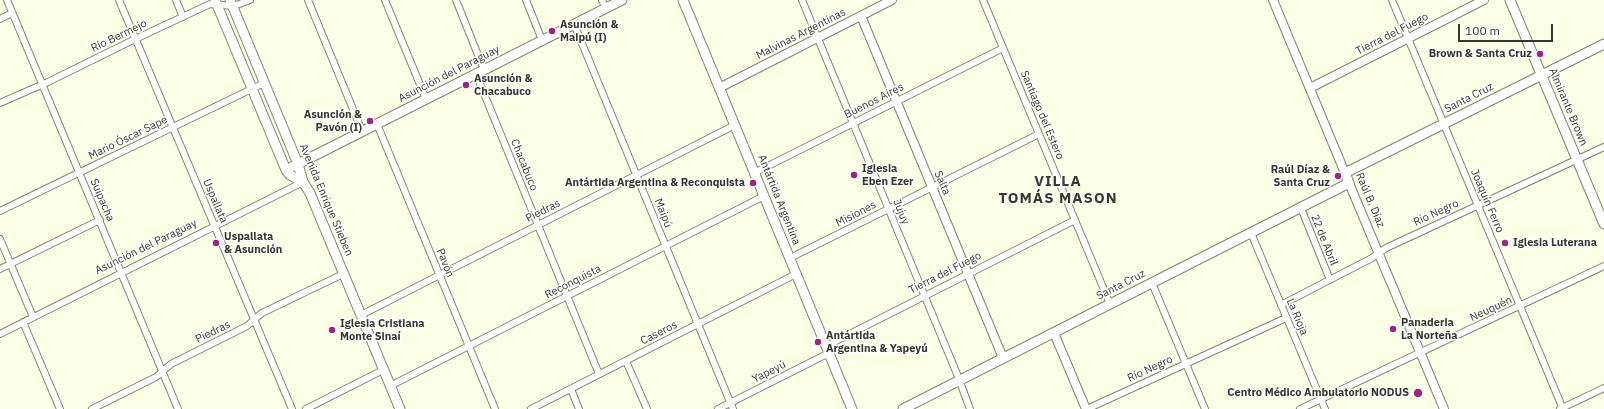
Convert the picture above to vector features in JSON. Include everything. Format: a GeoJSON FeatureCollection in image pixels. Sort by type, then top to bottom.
{"type":"FeatureCollection","features":[{"type":"Feature","properties":{"kind":"main road","name":"Asunción del Paraguay"},"geometry":{"type":"LineString","coordinates":[[286,170],[574,24],[604,4],[622,0]]}},
{"type":"Feature","properties":{"kind":"main road","name":"Antártida Argentina"},"geometry":{"type":"LineString","coordinates":[[683,0],[852,409]]}},
{"type":"Feature","properties":{"kind":"main road","name":"Almirante Brown"},"geometry":{"type":"LineString","coordinates":[[1510,0],[1604,224]]}},
{"type":"Feature","properties":{"kind":"main road"},"geometry":{"type":"LineString","coordinates":[[216,2],[286,170],[290,175],[303,182]]}},
{"type":"Feature","properties":{"kind":"main road","name":"Avenida Enrique Stieben"},"geometry":{"type":"LineString","coordinates":[[231,3],[298,164],[303,182],[310,193],[400,409]]}},
{"type":"Feature","properties":{"kind":"main road","name":"Santa Cruz"},"geometry":{"type":"LineString","coordinates":[[1346,173],[1604,44]]}},
{"type":"Feature","properties":{"kind":"main road","name":"Raúl B. Díaz"},"geometry":{"type":"LineString","coordinates":[[1346,173],[1349,183]]}},
{"type":"Feature","properties":{"kind":"main road","name":"Santa Cruz"},"geometry":{"type":"LineString","coordinates":[[903,409],[1349,183]]}},
{"type":"Feature","properties":{"kind":"street","name":"Suipacha"},"geometry":{"type":"LineString","coordinates":[[7,0],[178,409]]}},
{"type":"Feature","properties":{"kind":"street","name":"Uspallata"},"geometry":{"type":"LineString","coordinates":[[119,0],[292,409]]}},
{"type":"Feature","properties":{"kind":"street"},"geometry":{"type":"LineString","coordinates":[[176,0],[183,17]]}},
{"type":"Feature","properties":{"kind":"street","name":"Río Bermejo"},"geometry":{"type":"LineString","coordinates":[[0,103],[43,85],[210,4],[216,2],[231,3],[250,0]]}},
{"type":"Feature","properties":{"kind":"street"},"geometry":{"type":"LineString","coordinates":[[308,0],[362,131]]}},
{"type":"Feature","properties":{"kind":"street"},"geometry":{"type":"LineString","coordinates":[[385,0],[426,99]]}},
{"type":"Feature","properties":{"kind":"street","name":"Chacabuco"},"geometry":{"type":"LineString","coordinates":[[456,0],[480,72],[538,225],[599,374]]}},
{"type":"Feature","properties":{"kind":"street"},"geometry":{"type":"LineString","coordinates":[[526,0],[542,40]]}},
{"type":"Feature","properties":{"kind":"street","name":"Jujuy"},"geometry":{"type":"LineString","coordinates":[[802,0],[925,296],[970,409]]}},
{"type":"Feature","properties":{"kind":"street","name":"Malvinas Argentinas"},"geometry":{"type":"LineString","coordinates":[[719,88],[892,0]]}},
{"type":"Feature","properties":{"kind":"street","name":"Santiago del Estero"},"geometry":{"type":"LineString","coordinates":[[983,0],[1110,304]]}},
{"type":"Feature","properties":{"kind":"street","name":"Raúl B. Díaz"},"geometry":{"type":"LineString","coordinates":[[1273,0],[1346,173]]}},
{"type":"Feature","properties":{"kind":"street","name":"Joaquín Ferro"},"geometry":{"type":"LineString","coordinates":[[1392,0],[1562,409]]}},
{"type":"Feature","properties":{"kind":"street","name":"Tierra del Fuego"},"geometry":{"type":"LineString","coordinates":[[1310,88],[1484,0]]}},
{"type":"Feature","properties":{"kind":"street"},"geometry":{"type":"LineString","coordinates":[[0,18],[12,13]]}},
{"type":"Feature","properties":{"kind":"street","name":"Salta"},"geometry":{"type":"LineString","coordinates":[[861,16],[1003,358]]}},
{"type":"Feature","properties":{"kind":"street","name":"Maipú"},"geometry":{"type":"LineString","coordinates":[[574,24],[732,406]]}},
{"type":"Feature","properties":{"kind":"street","name":"Buenos Aires"},"geometry":{"type":"LineString","coordinates":[[754,173],[1003,48]]}},
{"type":"Feature","properties":{"kind":"street","name":"Mario Óscar Sape"},"geometry":{"type":"LineString","coordinates":[[0,211],[264,83]]}},
{"type":"Feature","properties":{"kind":"street","name":"Pavón"},"geometry":{"type":"LineString","coordinates":[[377,124],[495,409]]}},
{"type":"Feature","properties":{"kind":"street","name":"Piedras"},"geometry":{"type":"LineString","coordinates":[[360,315],[735,125]]}},
{"type":"Feature","properties":{"kind":"street","name":"Misiones"},"geometry":{"type":"LineString","coordinates":[[790,258],[1039,134]]}},
{"type":"Feature","properties":{"kind":"street","name":"Río Negro"},"geometry":{"type":"LineString","coordinates":[[1281,305],[1372,258],[1386,248],[1604,147]]}},
{"type":"Feature","properties":{"kind":"street","name":"Asunción del Paraguay"},"geometry":{"type":"LineString","coordinates":[[0,334],[303,182]]}},
{"type":"Feature","properties":{"kind":"street","name":"Raúl B. Díaz"},"geometry":{"type":"LineString","coordinates":[[1349,183],[1444,409]]}},
{"type":"Feature","properties":{"kind":"street","name":"Reconquista"},"geometry":{"type":"LineString","coordinates":[[390,386],[764,196]]}},
{"type":"Feature","properties":{"kind":"street","name":"22 de Abril"},"geometry":{"type":"LineString","coordinates":[[1300,208],[1330,280]]}},
{"type":"Feature","properties":{"kind":"street"},"geometry":{"type":"LineString","coordinates":[[0,269],[100,220]]}},
{"type":"Feature","properties":{"kind":"street","name":"Tierra del Fuego"},"geometry":{"type":"LineString","coordinates":[[827,350],[925,296],[1075,220]]}},
{"type":"Feature","properties":{"kind":"street","name":"La Rioja"},"geometry":{"type":"LineString","coordinates":[[1251,233],[1325,409]]}},
{"type":"Feature","properties":{"kind":"street"},"geometry":{"type":"LineString","coordinates":[[0,239],[33,317]]}},
{"type":"Feature","properties":{"kind":"street","name":"Neuquén"},"geometry":{"type":"LineString","coordinates":[[1300,409],[1604,266]]}},
{"type":"Feature","properties":{"kind":"street","name":"Piedras"},"geometry":{"type":"LineString","coordinates":[[92,409],[154,378],[170,364],[247,326],[262,313],[343,274]]}},
{"type":"Feature","properties":{"kind":"street","name":"Caseros"},"geometry":{"type":"LineString","coordinates":[[531,409],[796,274]]}},
{"type":"Feature","properties":{"kind":"street"},"geometry":{"type":"LineString","coordinates":[[1152,283],[1205,409]]}},
{"type":"Feature","properties":{"kind":"street","name":"Río Negro"},"geometry":{"type":"LineString","coordinates":[[1087,409],[1286,318]]}},
{"type":"Feature","properties":{"kind":"street"},"geometry":{"type":"LineString","coordinates":[[23,322],[60,409]]}},
{"type":"Feature","properties":{"kind":"street"},"geometry":{"type":"LineString","coordinates":[[1054,332],[1087,409]]}},
{"type":"Feature","properties":{"kind":"street","name":"Yapeyú"},"geometry":{"type":"LineString","coordinates":[[718,409],[732,406],[827,350]]}},
{"type":"Feature","properties":{"kind":"street"},"geometry":{"type":"LineString","coordinates":[[626,361],[647,409]]}},
{"type":"Feature","properties":{"kind":"street"},"geometry":{"type":"LineString","coordinates":[[306,409],[383,370]]}},
{"type":"Feature","properties":{"kind":"street"},"geometry":{"type":"LineString","coordinates":[[1562,409],[1604,388]]}},
{"type":"Feature","properties":{"kind":"street"},"geometry":{"type":"LineString","coordinates":[[571,389],[579,409]]}},
{"type":"Feature","properties":{"kind":"place","name":"Asunción & Maipú (I)"},"geometry":{"type":"Point","coordinates":[552,31]}},
{"type":"Feature","properties":{"kind":"place","name":"Brown & Santa Cruz"},"geometry":{"type":"Point","coordinates":[1540,54]}},
{"type":"Feature","properties":{"kind":"place","name":"Asunción & Chacabuco"},"geometry":{"type":"Point","coordinates":[466,85]}},
{"type":"Feature","properties":{"kind":"place","name":"Asunción & Pavón (I)"},"geometry":{"type":"Point","coordinates":[370,121]}},
{"type":"Feature","properties":{"kind":"place","name":"Iglesia Eben Ezer"},"geometry":{"type":"Point","coordinates":[854,175]}},
{"type":"Feature","properties":{"kind":"place","name":"Raúl Díaz & Santa Cruz"},"geometry":{"type":"Point","coordinates":[1338,176]}},
{"type":"Feature","properties":{"kind":"place","name":"Antártida Argentina & Reconquista"},"geometry":{"type":"Point","coordinates":[753,183]}},
{"type":"Feature","properties":{"kind":"place","name":"Uspallata & Asunción"},"geometry":{"type":"Point","coordinates":[216,243]}},
{"type":"Feature","properties":{"kind":"place","name":"Iglesia Luterana"},"geometry":{"type":"Point","coordinates":[1505,243]}},
{"type":"Feature","properties":{"kind":"place","name":"Panaderia La Norteña"},"geometry":{"type":"Point","coordinates":[1393,329]}},
{"type":"Feature","properties":{"kind":"place","name":"Iglesia Cristiana Monte Sinaí"},"geometry":{"type":"Point","coordinates":[332,330]}},
{"type":"Feature","properties":{"kind":"place","name":"Antártida Argentina & Yapeyú"},"geometry":{"type":"Point","coordinates":[818,342]}},
{"type":"Feature","properties":{"kind":"place","name":"Centro Médico Ambulatorio NODUS"},"geometry":{"type":"Point","coordinates":[1418,393]}},
{"type":"Feature","properties":{"kind":"district","name":"VILLA TOMÁS MASON"},"geometry":{"type":"Point","coordinates":[1058,190]}}]}
